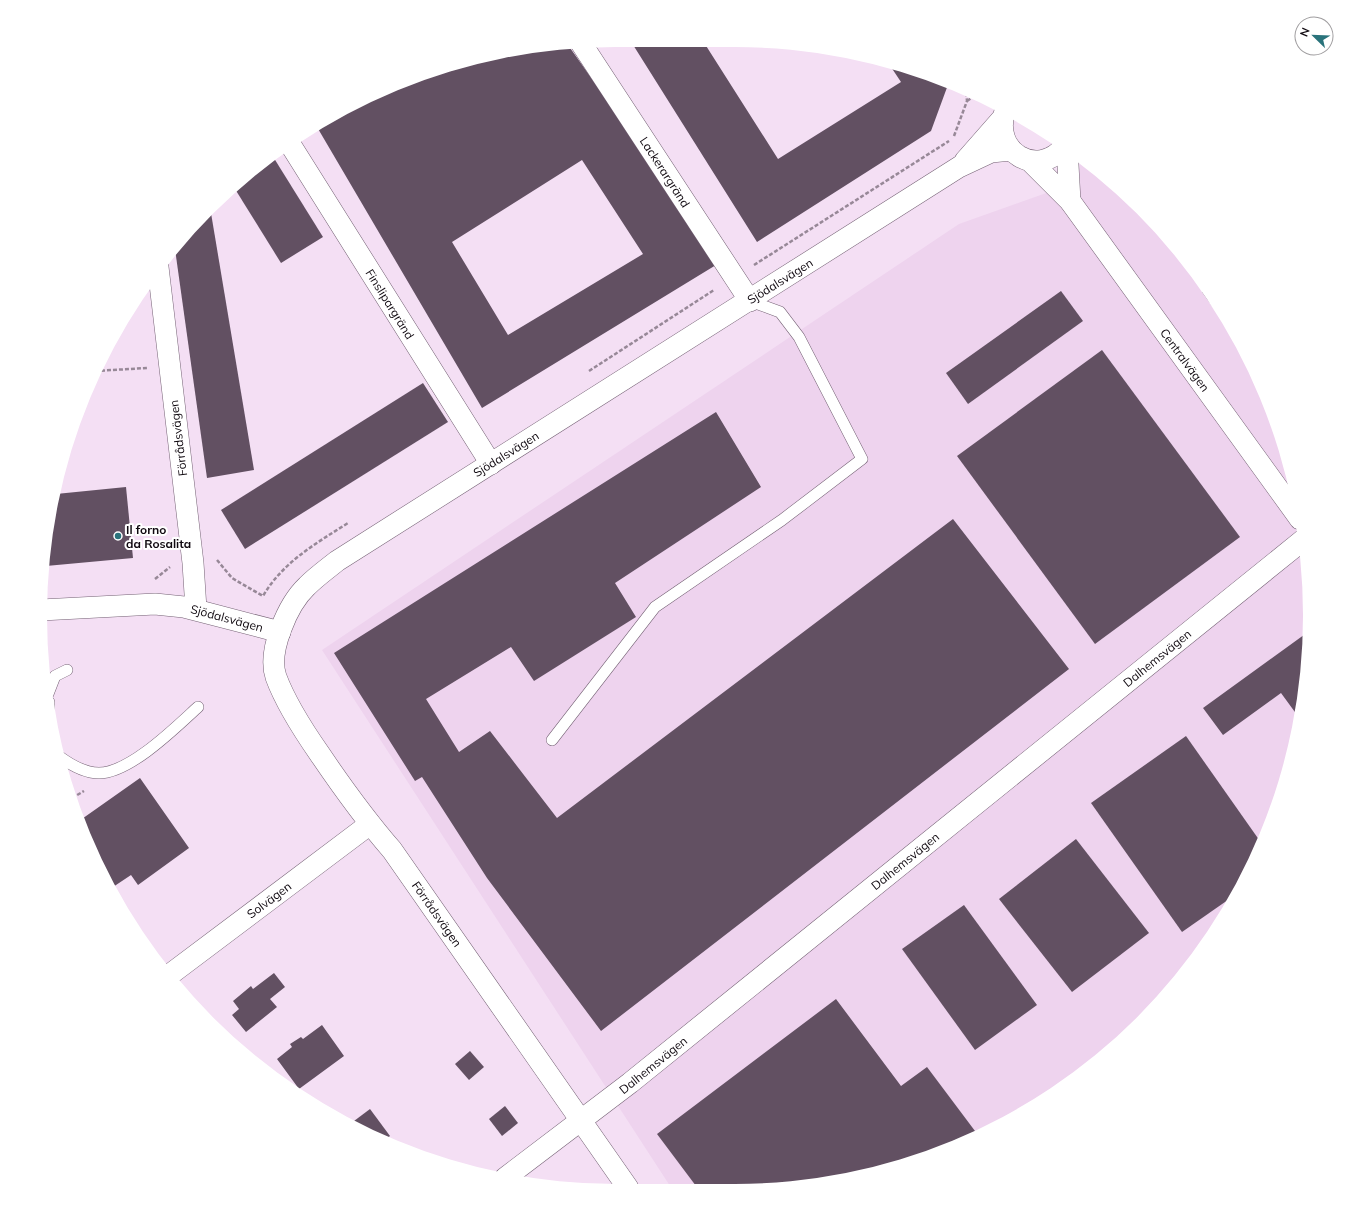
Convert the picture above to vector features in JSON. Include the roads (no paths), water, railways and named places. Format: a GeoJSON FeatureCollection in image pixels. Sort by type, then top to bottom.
{"type":"FeatureCollection","features":[{"type":"Feature","properties":{"kind":"street","name":"Lackerargränd"},"geometry":{"type":"LineString","coordinates":[[584,48],[750,301]]}},
{"type":"Feature","properties":{"kind":"street"},"geometry":{"type":"LineString","coordinates":[[1003,115],[1002,131],[1005,142],[1011,150]]}},
{"type":"Feature","properties":{"kind":"street","name":"Sjödalsvägen"},"geometry":{"type":"LineString","coordinates":[[959,167],[1003,115]]}},
{"type":"Feature","properties":{"kind":"street","name":"Finslipargränd"},"geometry":{"type":"LineString","coordinates":[[293,148],[491,464]]}},
{"type":"Feature","properties":{"kind":"street","name":"Sjödalsvägen"},"geometry":{"type":"LineString","coordinates":[[47,610],[154,604],[196,609],[280,632],[290,606],[306,586],[337,561],[750,301],[959,167],[991,152],[1011,150]]}},
{"type":"Feature","properties":{"kind":"street","name":"Centralvägen"},"geometry":{"type":"LineString","coordinates":[[1011,150],[1020,157],[1030,161],[1070,202],[1292,508]]}},
{"type":"Feature","properties":{"kind":"street"},"geometry":{"type":"LineString","coordinates":[[1030,161],[1041,161],[1051,158],[1061,151]]}},
{"type":"Feature","properties":{"kind":"street"},"geometry":{"type":"LineString","coordinates":[[1067,154],[1070,202]]}},
{"type":"Feature","properties":{"kind":"street","name":"Förrådsvägen"},"geometry":{"type":"LineString","coordinates":[[159,276],[193,563],[196,609]]}},
{"type":"Feature","properties":{"kind":"street","name":"Dalhemsvägen"},"geometry":{"type":"LineString","coordinates":[[510,1174],[630,1083],[1298,544]]}},
{"type":"Feature","properties":{"kind":"street","name":"Förrådsvägen"},"geometry":{"type":"LineString","coordinates":[[280,632],[275,652],[275,676],[298,724],[370,824],[392,850],[625,1184]]}},
{"type":"Feature","properties":{"kind":"street","name":"Solvägen"},"geometry":{"type":"LineString","coordinates":[[173,972],[370,824]]}},
{"type":"Feature","properties":{"kind":"lane"},"geometry":{"type":"LineString","coordinates":[[552,740],[655,607],[782,520],[862,459],[799,337],[780,312],[750,301]]}},
{"type":"Feature","properties":{"kind":"lane"},"geometry":{"type":"LineString","coordinates":[[51,685],[55,676],[67,670]]}},
{"type":"Feature","properties":{"kind":"lane"},"geometry":{"type":"LineString","coordinates":[[65,760],[80,769],[100,773],[118,768],[160,741],[198,707]]}},
{"type":"Feature","properties":{"kind":"place","name":"Il forno da Rosalita"},"geometry":{"type":"Point","coordinates":[118,536]}}]}
